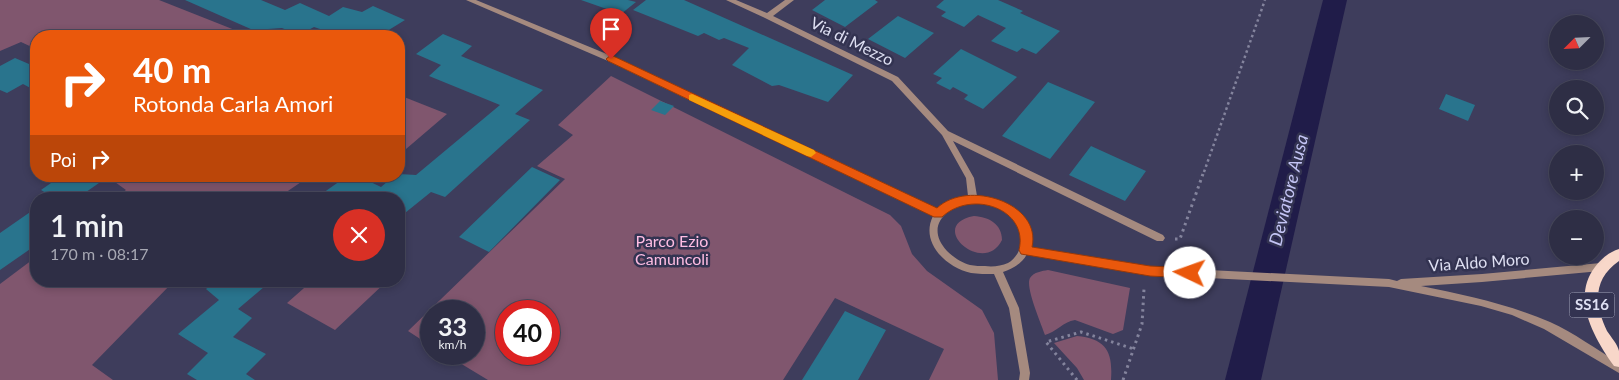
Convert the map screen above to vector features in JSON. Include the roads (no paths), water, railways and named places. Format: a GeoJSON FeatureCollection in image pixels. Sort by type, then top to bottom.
{"type":"FeatureCollection","features":[{"type":"Feature","properties":{"kind":"main road"},"geometry":{"type":"LineString","coordinates":[[1601,267],[1619,254]]}},
{"type":"Feature","properties":{"kind":"main road","name":"SS16"},"geometry":{"type":"LineString","coordinates":[[1601,267],[1594,279],[1591,294],[1592,312],[1600,331],[1619,361]]}},
{"type":"Feature","properties":{"kind":"street"},"geometry":{"type":"LineString","coordinates":[[470,0],[611,59],[938,214]]}},
{"type":"Feature","properties":{"kind":"street","name":"Via di Mezzo"},"geometry":{"type":"LineString","coordinates":[[730,0],[768,16],[895,79],[945,133],[970,178],[973,198]]}},
{"type":"Feature","properties":{"kind":"street"},"geometry":{"type":"LineString","coordinates":[[768,16],[790,0]]}},
{"type":"Feature","properties":{"kind":"street","name":"Via di Mezzo"},"geometry":{"type":"LineString","coordinates":[[945,133],[1160,238]]}},
{"type":"Feature","properties":{"kind":"street"},"geometry":{"type":"LineString","coordinates":[[973,198],[1000,204],[1021,220],[1028,240],[1026,250],[1010,266],[997,270],[973,269],[950,260],[940,249],[934,237],[934,225],[938,214],[947,205],[973,198]]}},
{"type":"Feature","properties":{"kind":"street"},"geometry":{"type":"LineString","coordinates":[[1026,250],[1150,271],[1389,283],[1481,302],[1514,312],[1548,326],[1619,368]]}},
{"type":"Feature","properties":{"kind":"street","name":"Via Aldo Moro"},"geometry":{"type":"LineString","coordinates":[[1389,283],[1482,278],[1601,267]]}},
{"type":"Feature","properties":{"kind":"street"},"geometry":{"type":"LineString","coordinates":[[997,270],[1014,308],[1025,374],[1024,380]]}},
{"type":"Feature","properties":{"kind":"waterway","name":"Deviatore Ausa"},"geometry":{"type":"LineString","coordinates":[[1243,380],[1335,0]]}},
{"type":"Feature","properties":{"kind":"park label","name":"Parco Ezio Camuncoli"},"geometry":{"type":"Point","coordinates":[672,250]}}]}
